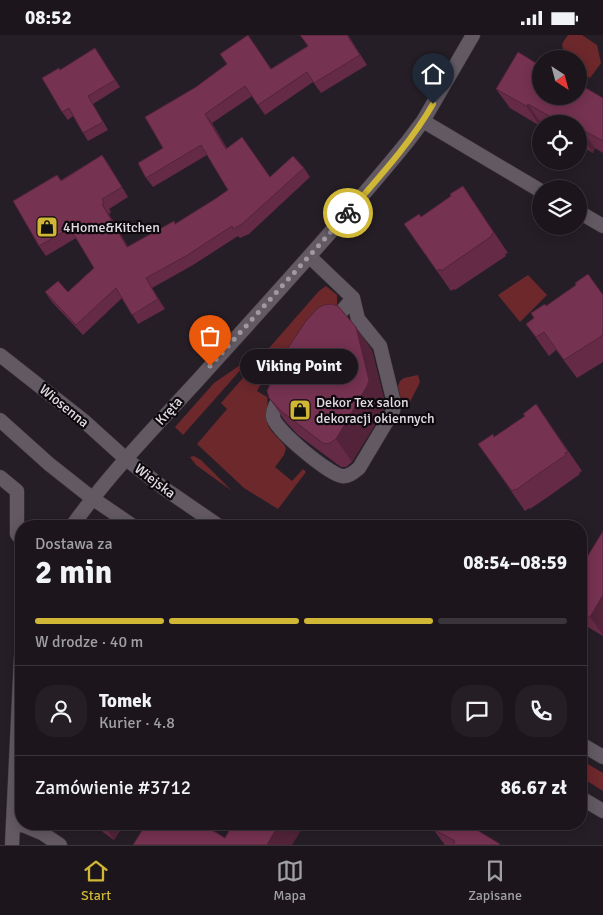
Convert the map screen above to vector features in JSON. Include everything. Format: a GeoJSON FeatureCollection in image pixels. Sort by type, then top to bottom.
{"type":"FeatureCollection","features":[{"type":"Feature","properties":{"kind":"street","name":"Kręta"},"geometry":{"type":"LineString","coordinates":[[126,459],[310,257],[368,190],[423,121],[473,35]]}},
{"type":"Feature","properties":{"kind":"street"},"geometry":{"type":"LineString","coordinates":[[423,121],[532,186]]}},
{"type":"Feature","properties":{"kind":"street"},"geometry":{"type":"LineString","coordinates":[[587,217],[603,226]]}},
{"type":"Feature","properties":{"kind":"street"},"geometry":{"type":"LineString","coordinates":[[289,382],[276,405],[273,417],[278,427],[287,437],[336,475],[344,477],[352,474],[359,467],[392,413],[394,403],[380,346],[358,319],[354,298],[310,257]]}},
{"type":"Feature","properties":{"kind":"street"},"geometry":{"type":"LineString","coordinates":[[325,331],[354,298]]}},
{"type":"Feature","properties":{"kind":"street","name":"Wiosenna"},"geometry":{"type":"LineString","coordinates":[[0,355],[84,421],[126,459]]}},
{"type":"Feature","properties":{"kind":"street"},"geometry":{"type":"LineString","coordinates":[[0,420],[49,464],[92,498],[124,520]]}},
{"type":"Feature","properties":{"kind":"street","name":"Wiejska"},"geometry":{"type":"LineString","coordinates":[[76,520],[92,498],[126,459],[210,520]]}},
{"type":"Feature","properties":{"kind":"street"},"geometry":{"type":"LineString","coordinates":[[0,477],[17,491],[17,520]]}},
{"type":"Feature","properties":{"kind":"street"},"geometry":{"type":"LineString","coordinates":[[587,748],[603,757]]}},
{"type":"Feature","properties":{"kind":"street"},"geometry":{"type":"LineString","coordinates":[[12,845],[15,780]]}},
{"type":"Feature","properties":{"kind":"street"},"geometry":{"type":"LineString","coordinates":[[587,802],[603,811]]}},
{"type":"Feature","properties":{"kind":"street"},"geometry":{"type":"LineString","coordinates":[[35,830],[60,845]]}},
{"type":"Feature","properties":{"kind":"shaded area"},"geometry":{"type":"Polygon","coordinates":[[[568,35],[582,35],[597,45],[601,63],[590,78],[588,77],[588,50],[563,50],[562,44],[568,35]]]}},
{"type":"Feature","properties":{"kind":"shaded area"},"geometry":{"type":"Polygon","coordinates":[[[528,275],[547,295],[520,322],[498,295],[528,275]]]}},
{"type":"Feature","properties":{"kind":"shaded area"},"geometry":{"type":"Polygon","coordinates":[[[326,286],[337,295],[337,307],[282,361],[276,358],[257,391],[267,397],[268,426],[286,448],[284,455],[275,467],[292,481],[303,469],[306,472],[278,509],[244,488],[197,444],[227,409],[221,403],[319,291],[326,286]]]}},
{"type":"Feature","properties":{"kind":"shaded area"},"geometry":{"type":"Polygon","coordinates":[[[252,357],[183,435],[175,427],[214,383],[252,357]]]}},
{"type":"Feature","properties":{"kind":"shaded area"},"geometry":{"type":"Polygon","coordinates":[[[418,375],[420,382],[409,404],[401,400],[398,386],[404,378],[418,375]]]}},
{"type":"Feature","properties":{"kind":"shaded area"},"geometry":{"type":"Polygon","coordinates":[[[194,456],[201,460],[232,491],[196,465],[190,457],[194,456]]]}},
{"type":"Feature","properties":{"kind":"shaded area"},"geometry":{"type":"Polygon","coordinates":[[[587,764],[603,773],[603,791],[587,781],[587,764]]]}},
{"type":"Feature","properties":{"kind":"building"},"geometry":{"type":"Polygon","coordinates":[[[248,35],[271,69],[308,46],[300,35],[347,35],[360,55],[314,83],[307,72],[258,105],[245,86],[205,114],[226,149],[242,137],[270,177],[293,156],[304,168],[242,224],[233,229],[232,226],[186,256],[146,278],[158,299],[132,315],[116,288],[76,325],[45,292],[58,281],[68,292],[94,268],[70,228],[39,246],[13,201],[57,175],[61,181],[102,155],[122,187],[102,199],[104,203],[102,204],[127,247],[174,221],[175,224],[228,190],[201,145],[146,178],[138,163],[163,148],[145,117],[196,87],[227,64],[220,54],[248,35]]]}},
{"type":"Feature","properties":{"kind":"building"},"geometry":{"type":"Polygon","coordinates":[[[95,48],[115,80],[88,96],[103,122],[83,133],[69,108],[62,112],[42,78],[59,68],[60,70],[95,48]]]}},
{"type":"Feature","properties":{"kind":"building"},"geometry":{"type":"Polygon","coordinates":[[[518,52],[532,61],[532,105],[588,105],[588,89],[603,98],[603,141],[587,132],[587,115],[547,115],[528,104],[526,106],[496,89],[518,52]]]}},
{"type":"Feature","properties":{"kind":"building"},"geometry":{"type":"Polygon","coordinates":[[[463,186],[494,233],[441,271],[440,269],[437,271],[404,224],[419,214],[421,217],[463,186]]]}},
{"type":"Feature","properties":{"kind":"building"},"geometry":{"type":"Polygon","coordinates":[[[588,274],[603,295],[603,335],[564,360],[544,332],[536,337],[526,324],[534,318],[531,313],[545,304],[546,306],[588,274]]]}},
{"type":"Feature","properties":{"kind":"building"},"geometry":{"type":"Polygon","coordinates":[[[331,304],[338,306],[356,327],[369,380],[336,439],[324,444],[281,411],[269,398],[267,391],[282,357],[306,321],[318,308],[331,304]]]}},
{"type":"Feature","properties":{"kind":"building"},"geometry":{"type":"Polygon","coordinates":[[[536,404],[568,452],[512,491],[478,444],[493,434],[494,437],[525,416],[523,414],[536,404]]]}},
{"type":"Feature","properties":{"kind":"building"},"geometry":{"type":"Polygon","coordinates":[[[603,531],[603,595],[590,617],[587,615],[587,557],[603,531]]]}},
{"type":"Feature","properties":{"kind":"building"},"geometry":{"type":"Polygon","coordinates":[[[142,830],[212,830],[225,838],[230,830],[276,830],[267,845],[133,845],[142,830]]]}},
{"type":"Feature","properties":{"kind":"building"},"geometry":{"type":"Polygon","coordinates":[[[435,830],[477,830],[500,844],[453,845],[455,841],[435,830]]]}},
{"type":"Feature","properties":{"kind":"way so far"},"geometry":{"type":"LineString","coordinates":[[210,366],[348,213]]}},
{"type":"Feature","properties":{"kind":"place","name":"4Home&Kitchen"},"geometry":{"type":"Point","coordinates":[47,227]}},
{"type":"Feature","properties":{"kind":"place","name":"Viking Point"},"geometry":{"type":"Point","coordinates":[210,366]}},
{"type":"Feature","properties":{"kind":"place","name":"Dekor Tex salon dekoracji okiennych"},"geometry":{"type":"Point","coordinates":[300,410]}},
{"type":"Feature","properties":{"kind":"route"},"geometry":{"type":"LineString","coordinates":[[348,213],[408,141],[433,104]]}}]}
